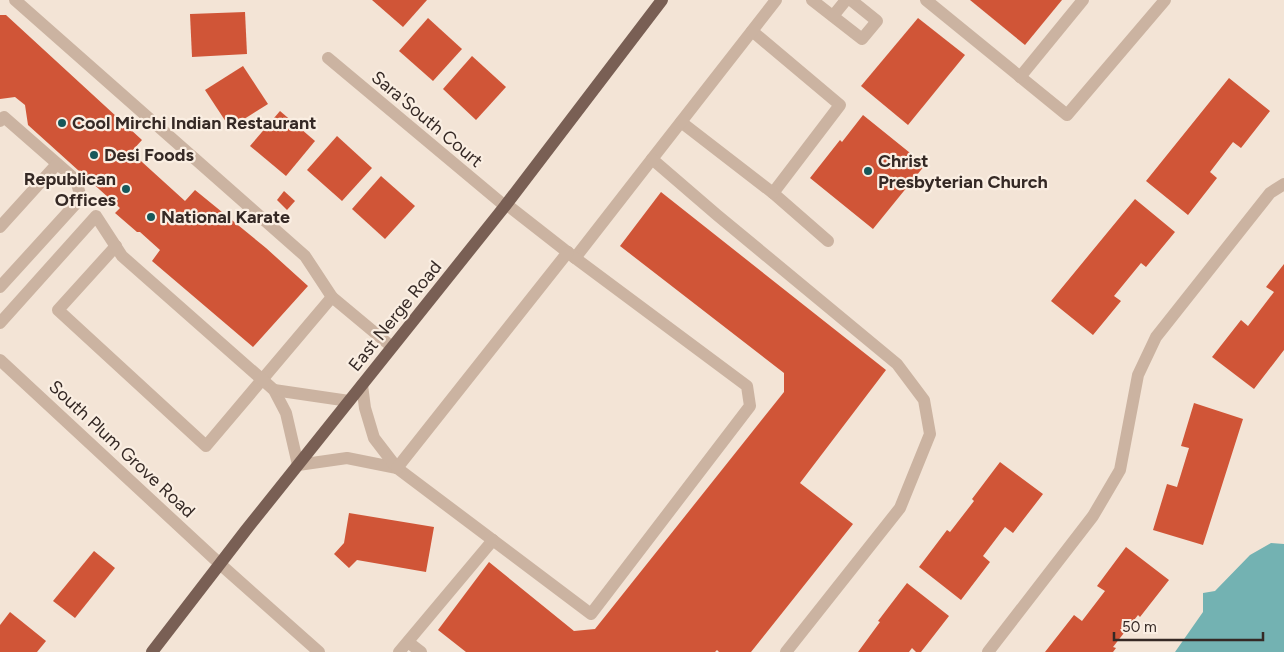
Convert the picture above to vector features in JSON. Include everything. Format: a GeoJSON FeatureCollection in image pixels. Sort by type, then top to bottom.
{"type":"FeatureCollection","features":[{"type":"Feature","properties":{"kind":"main road","name":"East Nerge Road"},"geometry":{"type":"LineString","coordinates":[[152,652],[505,205],[662,0]]}},
{"type":"Feature","properties":{"kind":"street"},"geometry":{"type":"LineString","coordinates":[[15,0],[306,256],[332,297],[392,347]]}},
{"type":"Feature","properties":{"kind":"street"},"geometry":{"type":"LineString","coordinates":[[397,468],[652,159],[776,0]]}},
{"type":"Feature","properties":{"kind":"street"},"geometry":{"type":"LineString","coordinates":[[812,0],[862,38],[877,21],[851,0]]}},
{"type":"Feature","properties":{"kind":"street"},"geometry":{"type":"LineString","coordinates":[[833,16],[846,0]]}},
{"type":"Feature","properties":{"kind":"street"},"geometry":{"type":"LineString","coordinates":[[926,0],[1067,115],[1164,0]]}},
{"type":"Feature","properties":{"kind":"street"},"geometry":{"type":"LineString","coordinates":[[1020,77],[1083,0]]}},
{"type":"Feature","properties":{"kind":"street"},"geometry":{"type":"LineString","coordinates":[[752,31],[840,106],[772,193]]}},
{"type":"Feature","properties":{"kind":"street","name":"Sara'South Court"},"geometry":{"type":"LineString","coordinates":[[328,58],[505,205],[747,386],[750,406],[591,614],[493,540]]}},
{"type":"Feature","properties":{"kind":"street"},"geometry":{"type":"LineString","coordinates":[[0,121],[4,117],[76,180],[81,198],[0,287]]}},
{"type":"Feature","properties":{"kind":"street"},"geometry":{"type":"LineString","coordinates":[[681,122],[772,193],[828,241]]}},
{"type":"Feature","properties":{"kind":"street"},"geometry":{"type":"LineString","coordinates":[[652,159],[716,215],[897,364],[924,400],[930,434],[900,508],[786,652]]}},
{"type":"Feature","properties":{"kind":"street"},"geometry":{"type":"LineString","coordinates":[[0,227],[57,164]]}},
{"type":"Feature","properties":{"kind":"street"},"geometry":{"type":"LineString","coordinates":[[988,652],[1093,516],[1120,470],[1138,375],[1156,337],[1270,193],[1284,184]]}},
{"type":"Feature","properties":{"kind":"street"},"geometry":{"type":"LineString","coordinates":[[0,323],[96,216],[122,256],[274,390],[286,413],[298,465],[347,458],[397,468]]}},
{"type":"Feature","properties":{"kind":"street"},"geometry":{"type":"LineString","coordinates":[[116,246],[58,310],[206,446],[264,380],[332,297]]}},
{"type":"Feature","properties":{"kind":"street","name":"South Plum Grove Road"},"geometry":{"type":"LineString","coordinates":[[0,360],[220,564],[319,652]]}},
{"type":"Feature","properties":{"kind":"street"},"geometry":{"type":"LineString","coordinates":[[362,385],[365,408],[374,438],[397,468],[493,540],[400,652]]}},
{"type":"Feature","properties":{"kind":"street"},"geometry":{"type":"LineString","coordinates":[[274,390],[349,401]]}},
{"type":"Feature","properties":{"kind":"street"},"geometry":{"type":"LineString","coordinates":[[408,642],[421,652]]}},
{"type":"Feature","properties":{"kind":"water"},"geometry":{"type":"Polygon","coordinates":[[[1271,543],[1284,544],[1284,652],[1175,652],[1203,612],[1203,593],[1215,591],[1250,555],[1271,543]]]}},
{"type":"Feature","properties":{"kind":"building"},"geometry":{"type":"Polygon","coordinates":[[[372,0],[427,0],[403,27],[372,0]]]}},
{"type":"Feature","properties":{"kind":"building"},"geometry":{"type":"Polygon","coordinates":[[[970,0],[1062,0],[1025,45],[970,0]]]}},
{"type":"Feature","properties":{"kind":"building"},"geometry":{"type":"Polygon","coordinates":[[[245,12],[247,54],[192,57],[190,14],[245,12]]]}},
{"type":"Feature","properties":{"kind":"building"},"geometry":{"type":"Polygon","coordinates":[[[0,15],[6,15],[142,140],[131,152],[185,201],[195,190],[266,248],[308,286],[253,347],[152,261],[160,250],[115,213],[120,208],[28,125],[25,105],[15,97],[0,99],[0,15]]]}},
{"type":"Feature","properties":{"kind":"building"},"geometry":{"type":"Polygon","coordinates":[[[428,18],[462,49],[433,81],[399,51],[428,18]]]}},
{"type":"Feature","properties":{"kind":"building"},"geometry":{"type":"Polygon","coordinates":[[[918,18],[965,55],[908,125],[861,86],[918,18]]]}},
{"type":"Feature","properties":{"kind":"building"},"geometry":{"type":"Polygon","coordinates":[[[472,56],[506,87],[476,120],[443,89],[472,56]]]}},
{"type":"Feature","properties":{"kind":"building"},"geometry":{"type":"Polygon","coordinates":[[[243,66],[268,104],[230,128],[205,90],[243,66]]]}},
{"type":"Feature","properties":{"kind":"building"},"geometry":{"type":"Polygon","coordinates":[[[1229,78],[1270,111],[1241,148],[1233,142],[1210,172],[1217,178],[1188,215],[1146,181],[1229,78]]]}},
{"type":"Feature","properties":{"kind":"building"},"geometry":{"type":"Polygon","coordinates":[[[280,111],[315,141],[286,176],[250,146],[280,111]]]}},
{"type":"Feature","properties":{"kind":"building","name":"Christ Presbyterian Church"},"geometry":{"type":"Polygon","coordinates":[[[863,115],[925,165],[873,229],[810,178],[840,140],[842,142],[863,115]]]}},
{"type":"Feature","properties":{"kind":"building"},"geometry":{"type":"Polygon","coordinates":[[[337,136],[372,168],[342,201],[307,170],[337,136]]]}},
{"type":"Feature","properties":{"kind":"building"},"geometry":{"type":"Polygon","coordinates":[[[381,176],[415,206],[385,239],[352,209],[381,176]]]}},
{"type":"Feature","properties":{"kind":"building"},"geometry":{"type":"Polygon","coordinates":[[[284,191],[295,201],[287,210],[277,200],[284,191]]]}},
{"type":"Feature","properties":{"kind":"building"},"geometry":{"type":"Polygon","coordinates":[[[661,192],[886,370],[800,483],[853,524],[751,652],[719,652],[717,650],[715,652],[466,652],[438,630],[489,562],[574,631],[595,629],[784,392],[784,373],[620,246],[661,192]]]}},
{"type":"Feature","properties":{"kind":"building"},"geometry":{"type":"Polygon","coordinates":[[[1135,199],[1175,232],[1146,267],[1141,263],[1114,296],[1121,301],[1093,335],[1051,301],[1135,199]]]}},
{"type":"Feature","properties":{"kind":"building"},"geometry":{"type":"Polygon","coordinates":[[[1284,264],[1284,350],[1254,389],[1212,357],[1241,320],[1248,326],[1274,292],[1266,287],[1284,264]]]}},
{"type":"Feature","properties":{"kind":"building"},"geometry":{"type":"Polygon","coordinates":[[[1194,403],[1243,419],[1203,545],[1153,530],[1167,484],[1177,487],[1189,448],[1181,446],[1194,403]]]}},
{"type":"Feature","properties":{"kind":"building"},"geometry":{"type":"Polygon","coordinates":[[[1000,462],[1043,494],[1013,533],[1005,527],[983,556],[990,562],[961,600],[919,567],[947,530],[950,532],[974,501],[972,499],[1000,462]]]}},
{"type":"Feature","properties":{"kind":"building"},"geometry":{"type":"Polygon","coordinates":[[[349,513],[434,527],[426,572],[357,560],[349,568],[334,554],[344,543],[349,513]]]}},
{"type":"Feature","properties":{"kind":"building"},"geometry":{"type":"Polygon","coordinates":[[[1126,547],[1169,580],[1113,647],[1116,648],[1113,652],[1045,652],[1074,615],[1082,621],[1105,591],[1097,586],[1126,547]]]}},
{"type":"Feature","properties":{"kind":"building"},"geometry":{"type":"Polygon","coordinates":[[[94,551],[115,568],[75,618],[53,601],[94,551]]]}},
{"type":"Feature","properties":{"kind":"building"},"geometry":{"type":"Polygon","coordinates":[[[907,583],[949,616],[921,652],[916,652],[912,648],[909,652],[858,652],[880,622],[878,621],[907,583]]]}},
{"type":"Feature","properties":{"kind":"building"},"geometry":{"type":"Polygon","coordinates":[[[10,612],[46,641],[37,652],[0,652],[0,625],[10,612]]]}},
{"type":"Feature","properties":{"kind":"place","name":"Cool Mirchi Indian Restaurant"},"geometry":{"type":"Point","coordinates":[62,123]}},
{"type":"Feature","properties":{"kind":"place","name":"Desi Foods"},"geometry":{"type":"Point","coordinates":[94,155]}},
{"type":"Feature","properties":{"kind":"place","name":"Christ Presbyterian Church"},"geometry":{"type":"Point","coordinates":[868,171]}},
{"type":"Feature","properties":{"kind":"place","name":"Republican Offices"},"geometry":{"type":"Point","coordinates":[126,189]}},
{"type":"Feature","properties":{"kind":"place","name":"National Karate"},"geometry":{"type":"Point","coordinates":[151,217]}}]}
